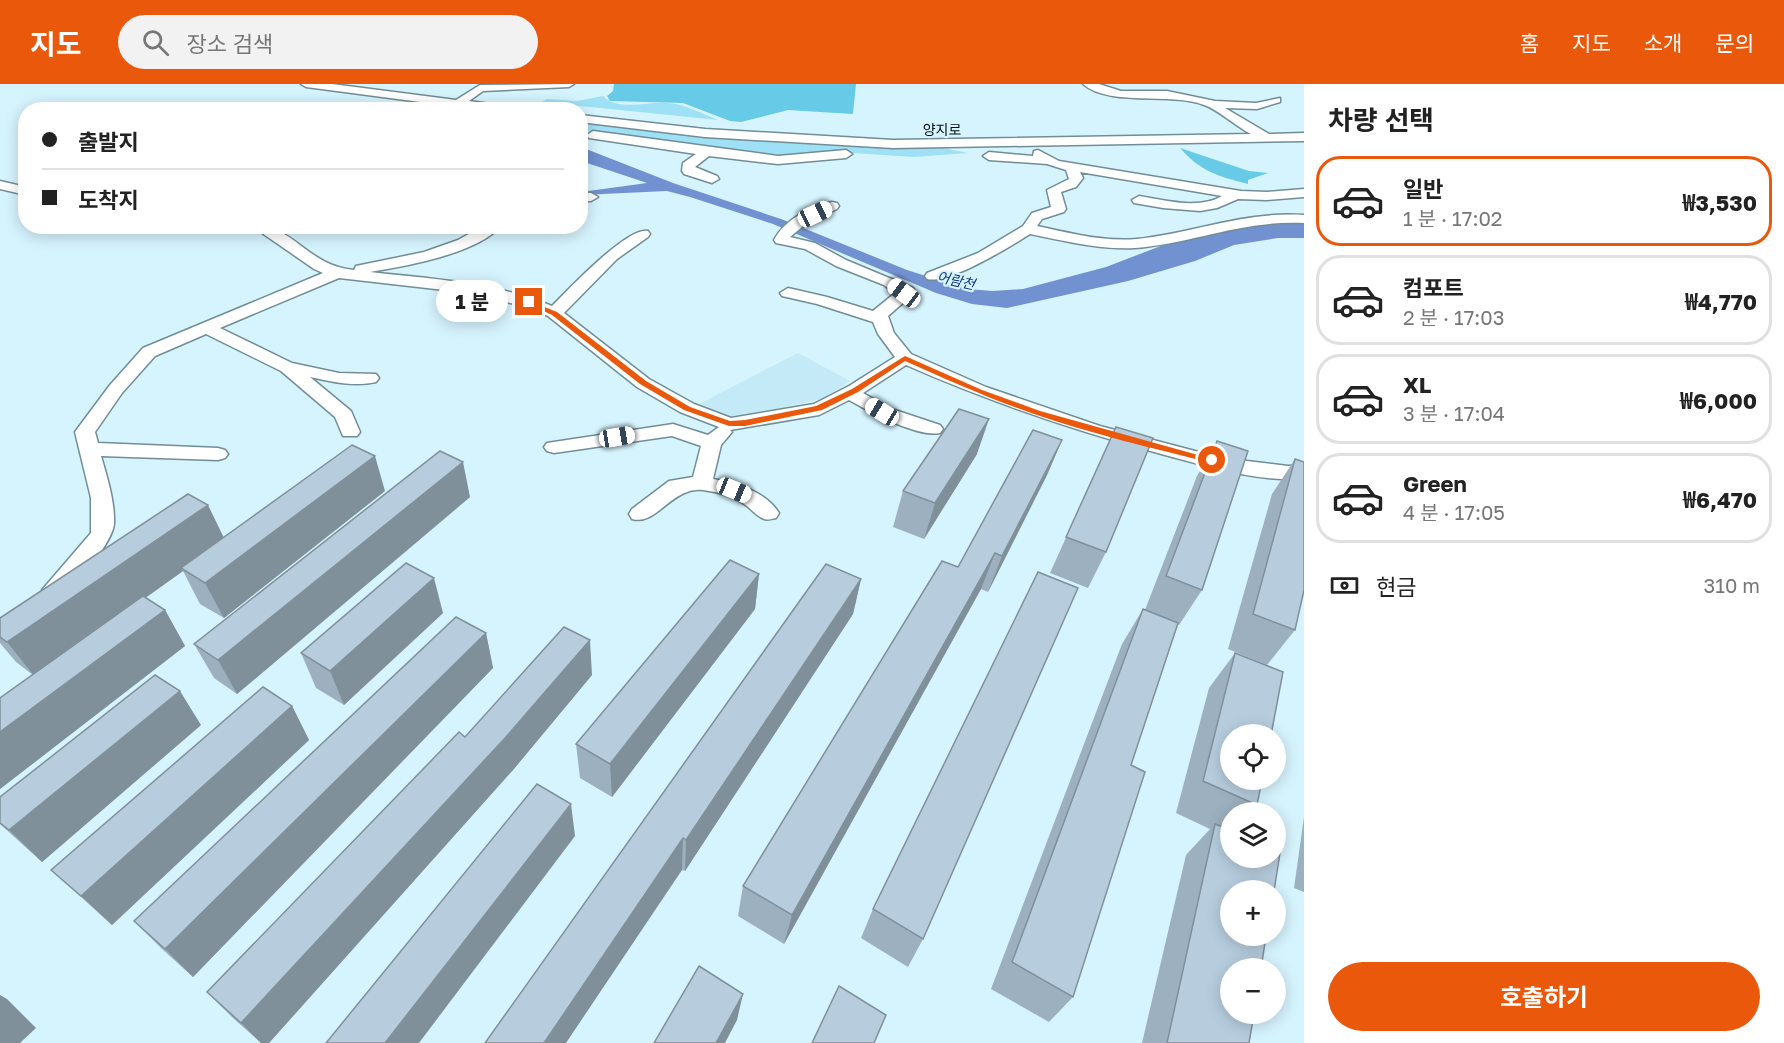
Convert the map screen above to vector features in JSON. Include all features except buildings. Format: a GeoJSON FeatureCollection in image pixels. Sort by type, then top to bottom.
{"type":"FeatureCollection","features":[{"type":"Feature","properties":{"kind":"street"},"geometry":{"type":"LineString","coordinates":[[306,84],[451,102]]}},
{"type":"Feature","properties":{"kind":"street"},"geometry":{"type":"LineString","coordinates":[[460,102],[470,88],[569,84]]}},
{"type":"Feature","properties":{"kind":"street"},"geometry":{"type":"LineString","coordinates":[[1088,84],[1120,94],[1167,94],[1257,106],[1276,100]]}},
{"type":"Feature","properties":{"kind":"street"},"geometry":{"type":"LineString","coordinates":[[1158,86],[1184,88],[1206,99],[1236,121],[1269,138]]}},
{"type":"Feature","properties":{"kind":"street","name":"양지로"},"geometry":{"type":"LineString","coordinates":[[588,119],[705,134],[893,144],[1304,137]]}},
{"type":"Feature","properties":{"kind":"street"},"geometry":{"type":"LineString","coordinates":[[588,134],[705,153],[777,160],[839,154],[892,157]]}},
{"type":"Feature","properties":{"kind":"street"},"geometry":{"type":"LineString","coordinates":[[1288,138],[1304,146]]}},
{"type":"Feature","properties":{"kind":"street"},"geometry":{"type":"LineString","coordinates":[[968,144],[985,149],[1036,153],[1050,162]]}},
{"type":"Feature","properties":{"kind":"street"},"geometry":{"type":"LineString","coordinates":[[705,153],[688,166],[689,171],[712,179]]}},
{"type":"Feature","properties":{"kind":"street"},"geometry":{"type":"LineString","coordinates":[[975,156],[1050,162],[1235,194],[1267,196],[1304,193]]}},
{"type":"Feature","properties":{"kind":"street"},"geometry":{"type":"LineString","coordinates":[[933,276],[983,256],[1028,229],[1037,216],[1059,209],[1054,190],[1065,188],[1073,183],[1076,178],[1072,166]]}},
{"type":"Feature","properties":{"kind":"street"},"geometry":{"type":"LineString","coordinates":[[0,185],[18,189]]}},
{"type":"Feature","properties":{"kind":"street"},"geometry":{"type":"LineString","coordinates":[[1139,200],[1190,208],[1224,202],[1235,194]]}},
{"type":"Feature","properties":{"kind":"street"},"geometry":{"type":"LineString","coordinates":[[1267,196],[1298,218]]}},
{"type":"Feature","properties":{"kind":"street"},"geometry":{"type":"LineString","coordinates":[[832,206],[799,221],[782,235],[781,240],[810,246],[841,263],[890,282],[906,292],[879,315],[886,334],[905,358],[980,391],[1093,430],[1246,468],[1288,473],[1304,472]]}},
{"type":"Feature","properties":{"kind":"street"},"geometry":{"type":"LineString","coordinates":[[1028,229],[1100,243],[1136,243],[1244,221],[1298,218]]}},
{"type":"Feature","properties":{"kind":"street"},"geometry":{"type":"LineString","coordinates":[[271,234],[319,266],[341,274],[462,287],[529,302],[554,313],[643,383],[687,408],[729,424],[745,423],[819,408],[850,393],[905,358]]}},
{"type":"Feature","properties":{"kind":"street"},"geometry":{"type":"LineString","coordinates":[[43,602],[80,563],[102,532],[101,493],[85,432],[116,389],[149,352],[341,274],[401,263],[471,240],[481,234]]}},
{"type":"Feature","properties":{"kind":"street"},"geometry":{"type":"LineString","coordinates":[[554,313],[612,256],[643,234]]}},
{"type":"Feature","properties":{"kind":"street"},"geometry":{"type":"LineString","coordinates":[[788,293],[821,300],[881,319]]}},
{"type":"Feature","properties":{"kind":"street"},"geometry":{"type":"LineString","coordinates":[[206,328],[287,367],[339,378],[370,378]]}},
{"type":"Feature","properties":{"kind":"street"},"geometry":{"type":"LineString","coordinates":[[287,367],[344,415],[350,432]]}},
{"type":"Feature","properties":{"kind":"street"},"geometry":{"type":"LineString","coordinates":[[850,393],[882,412],[933,429]]}},
{"type":"Feature","properties":{"kind":"street"},"geometry":{"type":"LineString","coordinates":[[701,483],[712,443],[729,424]]}},
{"type":"Feature","properties":{"kind":"street"},"geometry":{"type":"LineString","coordinates":[[554,447],[673,429],[712,443]]}},
{"type":"Feature","properties":{"kind":"street"},"geometry":{"type":"LineString","coordinates":[[89,449],[218,454]]}},
{"type":"Feature","properties":{"kind":"street"},"geometry":{"type":"LineString","coordinates":[[640,514],[676,486],[701,483],[734,490],[752,497],[768,513]]}},
{"type":"Feature","properties":{"kind":"shaded area"},"geometry":{"type":"Polygon","coordinates":[[[614,84],[856,84],[853,114],[788,110],[741,122],[730,121],[683,103],[610,101],[607,96],[613,91],[614,84]]]}},
{"type":"Feature","properties":{"kind":"shaded area"},"geometry":{"type":"Polygon","coordinates":[[[603,96],[609,101],[625,105],[674,104],[718,120],[588,107],[588,102],[541,102],[547,99],[577,101],[603,96]]]}},
{"type":"Feature","properties":{"kind":"shaded area"},"geometry":{"type":"Polygon","coordinates":[[[588,122],[740,140],[943,148],[968,153],[914,157],[837,152],[778,157],[588,131],[588,122]]]}},
{"type":"Feature","properties":{"kind":"shaded area"},"geometry":{"type":"Polygon","coordinates":[[[1180,148],[1249,171],[1268,173],[1248,180],[1248,184],[1237,181],[1203,168],[1180,148]]]}},
{"type":"Feature","properties":{"kind":"shaded area"},"geometry":{"type":"Polygon","coordinates":[[[588,150],[673,183],[781,219],[907,270],[967,289],[993,291],[1023,289],[1106,267],[1179,239],[1222,228],[1297,223],[1304,224],[1304,238],[1278,238],[1234,245],[1195,261],[1128,281],[1007,308],[972,304],[936,293],[773,224],[690,197],[667,191],[588,195],[588,191],[647,183],[588,163],[588,150]]]}},
{"type":"Feature","properties":{"kind":"shaded area"},"geometry":{"type":"Polygon","coordinates":[[[798,353],[850,381],[822,399],[750,415],[729,416],[699,404],[798,353]]]}},
{"type":"Feature","properties":{"kind":"route"},"geometry":{"type":"LineString","coordinates":[[529,302],[554,313],[643,383],[687,408],[729,424],[745,423],[819,408],[855,390],[905,358],[1037,413],[1093,430],[1212,460]]}},
{"type":"Feature","properties":{"kind":"water label","name":"어람천"},"geometry":{"type":"Point","coordinates":[956,280]}}]}
